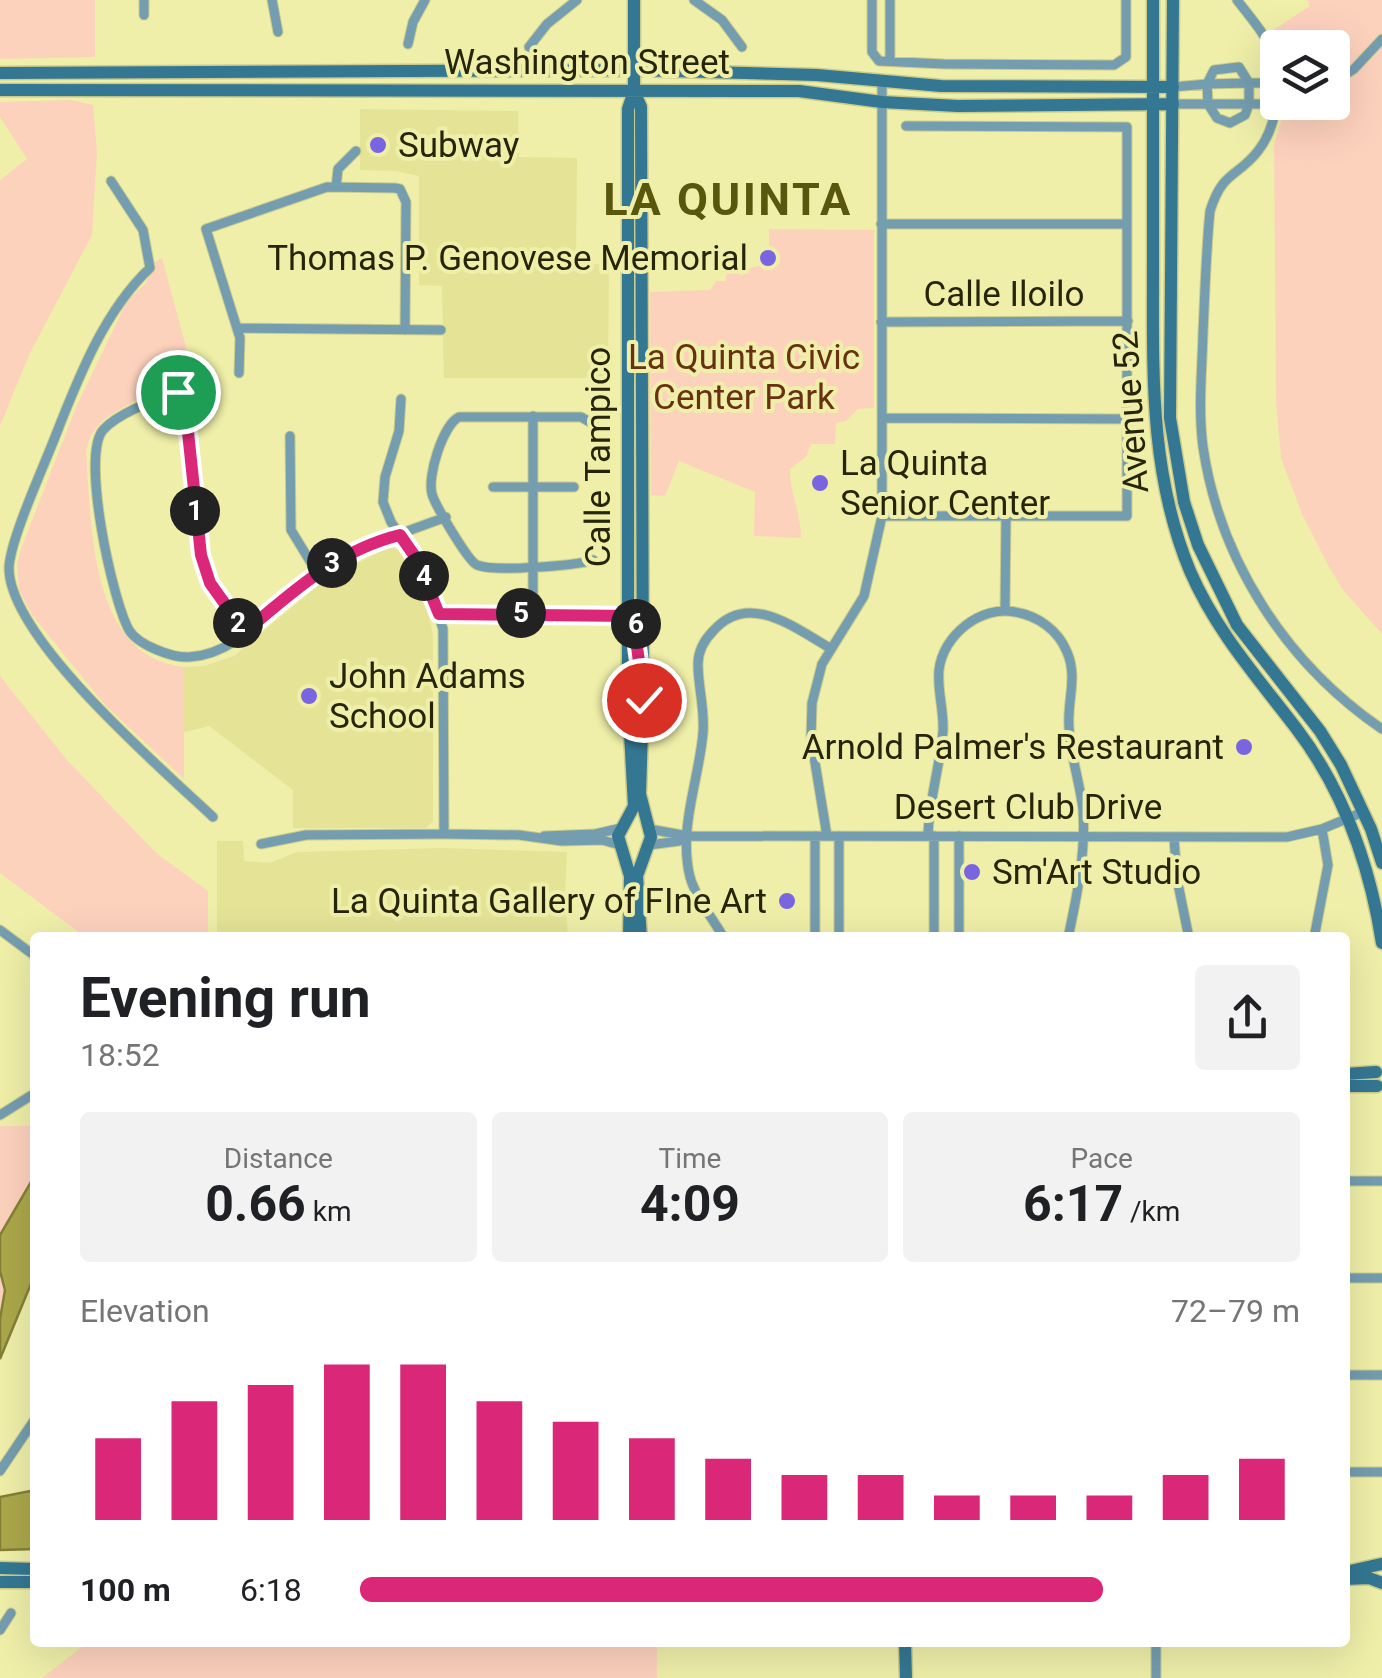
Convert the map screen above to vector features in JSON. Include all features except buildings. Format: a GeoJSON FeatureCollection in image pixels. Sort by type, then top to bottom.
{"type":"FeatureCollection","features":[{"type":"Feature","properties":{"kind":"main road","name":"Calle Tampico"},"geometry":{"type":"LineString","coordinates":[[629,932],[630,876],[621,846],[622,827],[634,806],[628,697],[628,108],[634,90],[634,0]]}},
{"type":"Feature","properties":{"kind":"main road","name":"Avenue 52"},"geometry":{"type":"LineString","coordinates":[[1153,0],[1154,412],[1167,502],[1191,573],[1210,612],[1321,765],[1348,818],[1368,874],[1382,943]]}},
{"type":"Feature","properties":{"kind":"main road","name":"Avenue 52"},"geometry":{"type":"LineString","coordinates":[[1173,0],[1170,402],[1184,502],[1198,546],[1237,626],[1320,731],[1364,812],[1382,863]]}},
{"type":"Feature","properties":{"kind":"main road","name":"Washington Street"},"geometry":{"type":"LineString","coordinates":[[3,73],[634,70],[818,75],[940,86],[1173,86]]}},
{"type":"Feature","properties":{"kind":"main road","name":"Washington Street"},"geometry":{"type":"LineString","coordinates":[[0,90],[799,91],[882,102],[1035,107],[1173,104]]}},
{"type":"Feature","properties":{"kind":"main road","name":"Calle Tampico"},"geometry":{"type":"LineString","coordinates":[[634,90],[641,107],[644,700],[640,794],[648,828],[648,847],[640,858],[636,876],[640,932]]}},
{"type":"Feature","properties":{"kind":"main road"},"geometry":{"type":"LineString","coordinates":[[629,614],[635,618],[637,667],[644,700]]}},
{"type":"Feature","properties":{"kind":"main road","name":"Desert Club Drive"},"geometry":{"type":"LineString","coordinates":[[622,827],[636,821],[648,828]]}},
{"type":"Feature","properties":{"kind":"main road","name":"Desert Club Drive"},"geometry":{"type":"LineString","coordinates":[[621,846],[634,854],[648,847]]}},
{"type":"Feature","properties":{"kind":"main road"},"geometry":{"type":"LineString","coordinates":[[1350,1075],[1379,1078]]}},
{"type":"Feature","properties":{"kind":"main road"},"geometry":{"type":"LineString","coordinates":[[1350,1085],[1379,1078]]}},
{"type":"Feature","properties":{"kind":"main road"},"geometry":{"type":"LineString","coordinates":[[1350,1571],[1381,1564],[1382,1581],[1350,1579]]}},
{"type":"Feature","properties":{"kind":"main road"},"geometry":{"type":"LineString","coordinates":[[0,1568],[30,1568]]}},
{"type":"Feature","properties":{"kind":"main road"},"geometry":{"type":"LineString","coordinates":[[0,1582],[30,1582]]}},
{"type":"Feature","properties":{"kind":"main road"},"geometry":{"type":"LineString","coordinates":[[906,1647],[906,1678]]}},
{"type":"Feature","properties":{"kind":"street"},"geometry":{"type":"LineString","coordinates":[[144,0],[144,15]]}},
{"type":"Feature","properties":{"kind":"street"},"geometry":{"type":"LineString","coordinates":[[272,0],[278,32]]}},
{"type":"Feature","properties":{"kind":"street"},"geometry":{"type":"LineString","coordinates":[[408,44],[413,22],[425,0]]}},
{"type":"Feature","properties":{"kind":"street"},"geometry":{"type":"LineString","coordinates":[[529,48],[547,24],[577,0]]}},
{"type":"Feature","properties":{"kind":"street"},"geometry":{"type":"LineString","coordinates":[[694,0],[722,20],[742,48]]}},
{"type":"Feature","properties":{"kind":"street"},"geometry":{"type":"LineString","coordinates":[[872,0],[872,52],[879,60],[1114,65],[1126,57],[1126,0]]}},
{"type":"Feature","properties":{"kind":"street"},"geometry":{"type":"LineString","coordinates":[[890,0],[890,62]]}},
{"type":"Feature","properties":{"kind":"street"},"geometry":{"type":"LineString","coordinates":[[1237,0],[1260,32]]}},
{"type":"Feature","properties":{"kind":"street"},"geometry":{"type":"LineString","coordinates":[[1350,72],[1382,39]]}},
{"type":"Feature","properties":{"kind":"street"},"geometry":{"type":"LineString","coordinates":[[1239,67],[1249,83],[1245,116],[1230,123],[1218,118],[1208,104],[1208,84],[1214,70],[1239,67]]}},
{"type":"Feature","properties":{"kind":"street"},"geometry":{"type":"LineString","coordinates":[[827,836],[810,719],[816,679],[830,648],[864,596],[882,516],[882,82]]}},
{"type":"Feature","properties":{"kind":"street"},"geometry":{"type":"LineString","coordinates":[[1173,86],[1260,83]]}},
{"type":"Feature","properties":{"kind":"street"},"geometry":{"type":"LineString","coordinates":[[1173,104],[1260,104]]}},
{"type":"Feature","properties":{"kind":"street"},"geometry":{"type":"LineString","coordinates":[[1272,120],[1270,133],[1256,154],[1232,172],[1217,190],[1210,210],[1200,408],[1204,448],[1223,525],[1238,566],[1262,604],[1285,640],[1320,678],[1354,710],[1382,729]]}},
{"type":"Feature","properties":{"kind":"street"},"geometry":{"type":"LineString","coordinates":[[882,516],[1127,516],[1128,127],[906,126]]}},
{"type":"Feature","properties":{"kind":"street"},"geometry":{"type":"LineString","coordinates":[[336,187],[338,169],[356,150]]}},
{"type":"Feature","properties":{"kind":"street"},"geometry":{"type":"LineString","coordinates":[[111,181],[142,230],[150,268],[130,286],[108,320],[62,420],[11,552],[12,592],[34,631],[96,706],[213,817]]}},
{"type":"Feature","properties":{"kind":"street"},"geometry":{"type":"LineString","coordinates":[[240,373],[238,328],[206,229],[319,190],[400,189],[405,198],[405,330]]}},
{"type":"Feature","properties":{"kind":"street"},"geometry":{"type":"LineString","coordinates":[[881,224],[1128,224]]}},
{"type":"Feature","properties":{"kind":"street","name":"Calle Iloilo"},"geometry":{"type":"LineString","coordinates":[[881,322],[1128,321]]}},
{"type":"Feature","properties":{"kind":"street"},"geometry":{"type":"LineString","coordinates":[[238,328],[441,330]]}},
{"type":"Feature","properties":{"kind":"street"},"geometry":{"type":"LineString","coordinates":[[245,632],[210,583],[201,555],[185,404],[178,392],[145,404],[104,429],[95,446],[102,544],[130,634],[159,651],[184,658],[213,654],[230,646],[316,571],[384,538],[446,517]]}},
{"type":"Feature","properties":{"kind":"street"},"geometry":{"type":"LineString","coordinates":[[400,398],[396,447],[383,494],[386,511],[416,558],[442,629],[444,834]]}},
{"type":"Feature","properties":{"kind":"street"},"geometry":{"type":"LineString","coordinates":[[593,560],[573,566],[479,566],[465,555],[431,488],[442,437],[450,422],[459,416],[581,417],[594,425]]}},
{"type":"Feature","properties":{"kind":"street"},"geometry":{"type":"LineString","coordinates":[[533,416],[533,613]]}},
{"type":"Feature","properties":{"kind":"street"},"geometry":{"type":"LineString","coordinates":[[882,418],[1127,419]]}},
{"type":"Feature","properties":{"kind":"street"},"geometry":{"type":"LineString","coordinates":[[290,436],[291,530],[316,571]]}},
{"type":"Feature","properties":{"kind":"street"},"geometry":{"type":"LineString","coordinates":[[493,487],[574,487]]}},
{"type":"Feature","properties":{"kind":"street"},"geometry":{"type":"LineString","coordinates":[[1006,515],[1006,610]]}},
{"type":"Feature","properties":{"kind":"street"},"geometry":{"type":"LineString","coordinates":[[0,596],[12,592]]}},
{"type":"Feature","properties":{"kind":"street"},"geometry":{"type":"LineString","coordinates":[[934,932],[931,836],[933,780],[943,728],[941,658],[948,644],[972,620],[1006,610],[1049,627],[1061,640],[1074,673],[1069,726],[1082,805],[1082,836],[1080,884],[1069,932]]}},
{"type":"Feature","properties":{"kind":"street"},"geometry":{"type":"LineString","coordinates":[[721,932],[690,876],[690,795],[704,720],[698,660],[706,638],[724,618],[754,612],[774,616],[830,648]]}},
{"type":"Feature","properties":{"kind":"street"},"geometry":{"type":"LineString","coordinates":[[439,614],[629,614]]}},
{"type":"Feature","properties":{"kind":"street","name":"Desert Club Drive"},"geometry":{"type":"LineString","coordinates":[[648,828],[688,836],[1288,837],[1322,829],[1364,812]]}},
{"type":"Feature","properties":{"kind":"street","name":"Desert Club Drive"},"geometry":{"type":"LineString","coordinates":[[537,837],[622,827]]}},
{"type":"Feature","properties":{"kind":"street"},"geometry":{"type":"LineString","coordinates":[[1315,932],[1328,865],[1322,829]]}},
{"type":"Feature","properties":{"kind":"street","name":"Desert Club Drive"},"geometry":{"type":"LineString","coordinates":[[261,844],[306,835],[444,834],[602,840],[621,846]]}},
{"type":"Feature","properties":{"kind":"street","name":"Desert Club Drive"},"geometry":{"type":"LineString","coordinates":[[648,847],[688,836]]}},
{"type":"Feature","properties":{"kind":"street"},"geometry":{"type":"LineString","coordinates":[[815,836],[815,932]]}},
{"type":"Feature","properties":{"kind":"street"},"geometry":{"type":"LineString","coordinates":[[838,932],[839,836]]}},
{"type":"Feature","properties":{"kind":"street"},"geometry":{"type":"LineString","coordinates":[[958,932],[959,836]]}},
{"type":"Feature","properties":{"kind":"street"},"geometry":{"type":"LineString","coordinates":[[1174,838],[1188,932]]}},
{"type":"Feature","properties":{"kind":"street"},"geometry":{"type":"LineString","coordinates":[[0,930],[30,952]]}},
{"type":"Feature","properties":{"kind":"street"},"geometry":{"type":"LineString","coordinates":[[0,1115],[30,1096]]}},
{"type":"Feature","properties":{"kind":"street"},"geometry":{"type":"LineString","coordinates":[[1350,1181],[1382,1181]]}},
{"type":"Feature","properties":{"kind":"street"},"geometry":{"type":"LineString","coordinates":[[1350,1278],[1382,1278]]}},
{"type":"Feature","properties":{"kind":"street"},"geometry":{"type":"LineString","coordinates":[[1350,1375],[1382,1375]]}},
{"type":"Feature","properties":{"kind":"street"},"geometry":{"type":"LineString","coordinates":[[0,1471],[30,1426]]}},
{"type":"Feature","properties":{"kind":"street"},"geometry":{"type":"LineString","coordinates":[[1350,1472],[1382,1472]]}},
{"type":"Feature","properties":{"kind":"street"},"geometry":{"type":"LineString","coordinates":[[0,1630],[11,1613]]}},
{"type":"Feature","properties":{"kind":"street"},"geometry":{"type":"LineString","coordinates":[[1156,1647],[1156,1678]]}},
{"type":"Feature","properties":{"kind":"shaded area"},"geometry":{"type":"Polygon","coordinates":[[[360,109],[518,111],[519,157],[577,158],[576,264],[609,264],[608,378],[444,378],[442,286],[419,285],[419,176],[360,170],[360,109]]]}},
{"type":"Feature","properties":{"kind":"shaded area","name":"John Adams School"},"geometry":{"type":"Polygon","coordinates":[[[389,547],[399,550],[413,574],[433,635],[433,821],[426,828],[293,828],[293,790],[209,726],[184,732],[184,667],[204,666],[234,656],[323,581],[389,547]]]}},
{"type":"Feature","properties":{"kind":"shaded area"},"geometry":{"type":"Polygon","coordinates":[[[217,841],[243,841],[244,861],[270,863],[297,852],[443,848],[567,852],[568,932],[217,932],[217,841]]]}},
{"type":"Feature","properties":{"kind":"shaded area"},"geometry":{"type":"Polygon","coordinates":[[[30,1184],[30,1286],[0,1359],[5,1290],[0,1271],[0,1235],[30,1184]]]}},
{"type":"Feature","properties":{"kind":"shaded area"},"geometry":{"type":"Polygon","coordinates":[[[30,1491],[30,1549],[0,1550],[0,1497],[30,1491]]]}},
{"type":"Feature","properties":{"kind":"green space"},"geometry":{"type":"Polygon","coordinates":[[[0,0],[95,0],[95,57],[0,59],[0,0]]]}},
{"type":"Feature","properties":{"kind":"green space"},"geometry":{"type":"Polygon","coordinates":[[[1307,0],[1382,0],[1382,634],[1343,590],[1328,565],[1302,514],[1281,458],[1276,401],[1274,145],[1281,120],[1350,120],[1350,30],[1273,30],[1310,6],[1307,0]]]}},
{"type":"Feature","properties":{"kind":"green space"},"geometry":{"type":"Polygon","coordinates":[[[70,100],[93,105],[97,152],[92,235],[29,355],[0,426],[0,180],[27,159],[0,117],[0,102],[70,100]]]}},
{"type":"Feature","properties":{"kind":"green space","name":"La Quinta Civic Center Park"},"geometry":{"type":"Polygon","coordinates":[[[769,229],[874,230],[874,408],[858,409],[846,421],[836,423],[835,444],[811,444],[806,457],[790,469],[801,538],[754,536],[755,492],[679,461],[665,496],[651,495],[650,292],[710,290],[716,281],[726,281],[726,266],[735,268],[741,276],[749,268],[763,265],[764,259],[769,258],[769,229]]]}},
{"type":"Feature","properties":{"kind":"green space"},"geometry":{"type":"Polygon","coordinates":[[[162,258],[195,380],[175,377],[161,381],[100,424],[86,453],[95,550],[113,614],[129,639],[153,658],[184,667],[184,779],[105,705],[32,615],[19,590],[17,564],[77,405],[127,301],[146,283],[155,262],[162,258]]]}},
{"type":"Feature","properties":{"kind":"green space"},"geometry":{"type":"Polygon","coordinates":[[[0,676],[67,760],[156,853],[208,891],[208,932],[78,932],[0,873],[0,676]]]}},
{"type":"Feature","properties":{"kind":"green space"},"geometry":{"type":"Polygon","coordinates":[[[0,1126],[30,1126],[30,1283],[0,1355],[0,1126]]]}},
{"type":"Feature","properties":{"kind":"green space"},"geometry":{"type":"Polygon","coordinates":[[[82,1647],[657,1647],[657,1678],[42,1678],[82,1647]]]}},
{"type":"Feature","properties":{"kind":"place","name":"Subway"},"geometry":{"type":"Point","coordinates":[378,145]}},
{"type":"Feature","properties":{"kind":"place","name":"Thomas P. Genovese Memorial"},"geometry":{"type":"Point","coordinates":[768,258]}},
{"type":"Feature","properties":{"kind":"place","name":"La Quinta Senior Center"},"geometry":{"type":"Point","coordinates":[820,483]}},
{"type":"Feature","properties":{"kind":"place","name":"John Adams School"},"geometry":{"type":"Point","coordinates":[309,696]}},
{"type":"Feature","properties":{"kind":"place","name":"Arnold Palmer's Restaurant"},"geometry":{"type":"Point","coordinates":[1244,747]}},
{"type":"Feature","properties":{"kind":"place","name":"Sm'Art Studio"},"geometry":{"type":"Point","coordinates":[972,872]}},
{"type":"Feature","properties":{"kind":"place","name":"La Quinta Gallery of FIne Art"},"geometry":{"type":"Point","coordinates":[787,901]}},
{"type":"Feature","properties":{"kind":"district","name":"LA QUINTA"},"geometry":{"type":"Point","coordinates":[728,199]}},
{"type":"Feature","properties":{"kind":"route"},"geometry":{"type":"LineString","coordinates":[[178,392],[185,404],[201,555],[210,583],[245,632],[316,571],[384,538],[400,535],[416,558],[439,614],[633,616],[644,700]]}}]}
